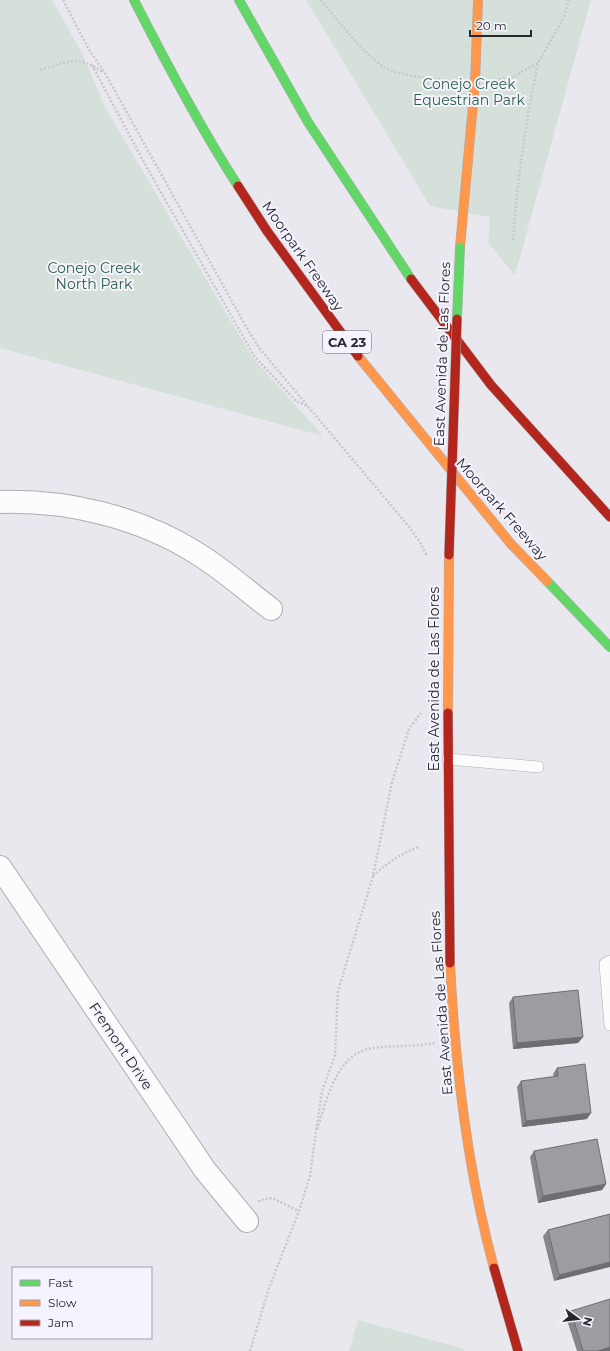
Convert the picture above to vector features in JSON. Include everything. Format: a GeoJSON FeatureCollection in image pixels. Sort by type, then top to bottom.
{"type":"FeatureCollection","features":[{"type":"Feature","properties":{"kind":"main road","name":"Moorpark Freeway"},"geometry":{"type":"LineString","coordinates":[[134,0],[155,42],[222,161],[267,231],[331,321],[378,382],[512,544],[610,648]]}},
{"type":"Feature","properties":{"kind":"main road"},"geometry":{"type":"LineString","coordinates":[[240,0],[308,122],[407,273],[491,385],[610,517]]}},
{"type":"Feature","properties":{"kind":"main road","name":"East Avenida de Las Flores"},"geometry":{"type":"LineString","coordinates":[[478,0],[475,83],[460,247],[448,555],[448,895],[454,1039],[463,1116],[475,1187],[495,1279],[518,1351]]}},
{"type":"Feature","properties":{"kind":"street"},"geometry":{"type":"LineString","coordinates":[[0,502],[30,501],[92,510],[144,526],[198,554],[271,609]]}},
{"type":"Feature","properties":{"kind":"street","name":"Fremont Drive"},"geometry":{"type":"LineString","coordinates":[[0,867],[205,1170],[247,1221]]}},
{"type":"Feature","properties":{"kind":"lane"},"geometry":{"type":"LineString","coordinates":[[448,760],[538,767]]}},
{"type":"Feature","properties":{"kind":"lane"},"geometry":{"type":"LineString","coordinates":[[610,961],[605,964],[610,1025]]}},
{"type":"Feature","properties":{"kind":"path"},"geometry":{"type":"LineString","coordinates":[[63,0],[88,48],[106,75],[249,332],[260,349],[410,528],[420,542],[427,557]]}},
{"type":"Feature","properties":{"kind":"path"},"geometry":{"type":"LineString","coordinates":[[321,0],[372,58],[384,67],[396,72],[453,81]]}},
{"type":"Feature","properties":{"kind":"path"},"geometry":{"type":"LineString","coordinates":[[513,240],[515,207],[530,103],[538,64],[563,19],[569,0]]}},
{"type":"Feature","properties":{"kind":"path"},"geometry":{"type":"LineString","coordinates":[[40,70],[80,61],[92,65],[106,75]]}},
{"type":"Feature","properties":{"kind":"path"},"geometry":{"type":"LineString","coordinates":[[475,83],[513,77],[538,64]]}},
{"type":"Feature","properties":{"kind":"path"},"geometry":{"type":"LineString","coordinates":[[92,65],[146,166],[254,356],[296,401],[310,407]]}},
{"type":"Feature","properties":{"kind":"path"},"geometry":{"type":"LineString","coordinates":[[250,1351],[270,1288],[299,1212],[310,1176],[322,1091],[335,1055],[338,991],[373,876],[392,782],[409,729],[421,713]]}},
{"type":"Feature","properties":{"kind":"path"},"geometry":{"type":"LineString","coordinates":[[373,876],[388,862],[403,853],[418,847]]}},
{"type":"Feature","properties":{"kind":"path"},"geometry":{"type":"LineString","coordinates":[[315,1138],[337,1073],[353,1057],[372,1048],[424,1045],[454,1039]]}},
{"type":"Feature","properties":{"kind":"path"},"geometry":{"type":"LineString","coordinates":[[247,1221],[260,1200],[272,1198],[299,1212]]}},
{"type":"Feature","properties":{"kind":"green space","name":"Conejo Creek North Park"},"geometry":{"type":"Polygon","coordinates":[[[0,0],[52,0],[82,53],[105,107],[252,357],[323,436],[0,348],[0,0]]]}},
{"type":"Feature","properties":{"kind":"green space","name":"Conejo Creek Equestrian Park"},"geometry":{"type":"Polygon","coordinates":[[[306,0],[591,0],[515,275],[488,243],[490,217],[430,206],[306,0]]]}},
{"type":"Feature","properties":{"kind":"green space"},"geometry":{"type":"Polygon","coordinates":[[[358,1320],[465,1349],[464,1351],[349,1351],[358,1320]]]}},
{"type":"Feature","properties":{"kind":"building"},"geometry":{"type":"Polygon","coordinates":[[[578,990],[583,1037],[517,1043],[513,997],[578,990]]]}},
{"type":"Feature","properties":{"kind":"building"},"geometry":{"type":"Polygon","coordinates":[[[585,1064],[591,1113],[526,1121],[521,1081],[558,1076],[557,1068],[585,1064]]]}},
{"type":"Feature","properties":{"kind":"building"},"geometry":{"type":"Polygon","coordinates":[[[597,1139],[606,1184],[543,1196],[534,1151],[597,1139]]]}},
{"type":"Feature","properties":{"kind":"building"},"geometry":{"type":"Polygon","coordinates":[[[610,1214],[610,1262],[559,1275],[548,1230],[610,1214]]]}},
{"type":"Feature","properties":{"kind":"building"},"geometry":{"type":"Polygon","coordinates":[[[610,1299],[610,1347],[598,1351],[583,1351],[571,1311],[610,1299]]]}},
{"type":"Feature","properties":{"kind":"traffic: fast"},"geometry":{"type":"LineString","coordinates":[[134,0],[210,141],[238,186]]}},
{"type":"Feature","properties":{"kind":"traffic: fast"},"geometry":{"type":"LineString","coordinates":[[239,0],[308,122],[411,279]]}},
{"type":"Feature","properties":{"kind":"traffic: fast"},"geometry":{"type":"LineString","coordinates":[[457,319],[460,247]]}},
{"type":"Feature","properties":{"kind":"traffic: fast"},"geometry":{"type":"LineString","coordinates":[[547,581],[610,647]]}},
{"type":"Feature","properties":{"kind":"traffic: slow"},"geometry":{"type":"LineString","coordinates":[[460,247],[475,83],[478,0]]}},
{"type":"Feature","properties":{"kind":"traffic: slow"},"geometry":{"type":"LineString","coordinates":[[358,356],[511,544],[547,581]]}},
{"type":"Feature","properties":{"kind":"traffic: slow"},"geometry":{"type":"LineString","coordinates":[[448,713],[449,555]]}},
{"type":"Feature","properties":{"kind":"traffic: slow"},"geometry":{"type":"LineString","coordinates":[[450,963],[455,1040],[464,1117],[476,1193],[494,1268]]}},
{"type":"Feature","properties":{"kind":"traffic: jam"},"geometry":{"type":"LineString","coordinates":[[238,186],[267,231],[358,356]]}},
{"type":"Feature","properties":{"kind":"traffic: jam"},"geometry":{"type":"LineString","coordinates":[[411,279],[491,385],[610,517]]}},
{"type":"Feature","properties":{"kind":"traffic: jam"},"geometry":{"type":"LineString","coordinates":[[449,555],[457,319]]}},
{"type":"Feature","properties":{"kind":"traffic: jam"},"geometry":{"type":"LineString","coordinates":[[448,713],[450,963]]}},
{"type":"Feature","properties":{"kind":"traffic: jam"},"geometry":{"type":"LineString","coordinates":[[494,1268],[518,1351]]}}]}
